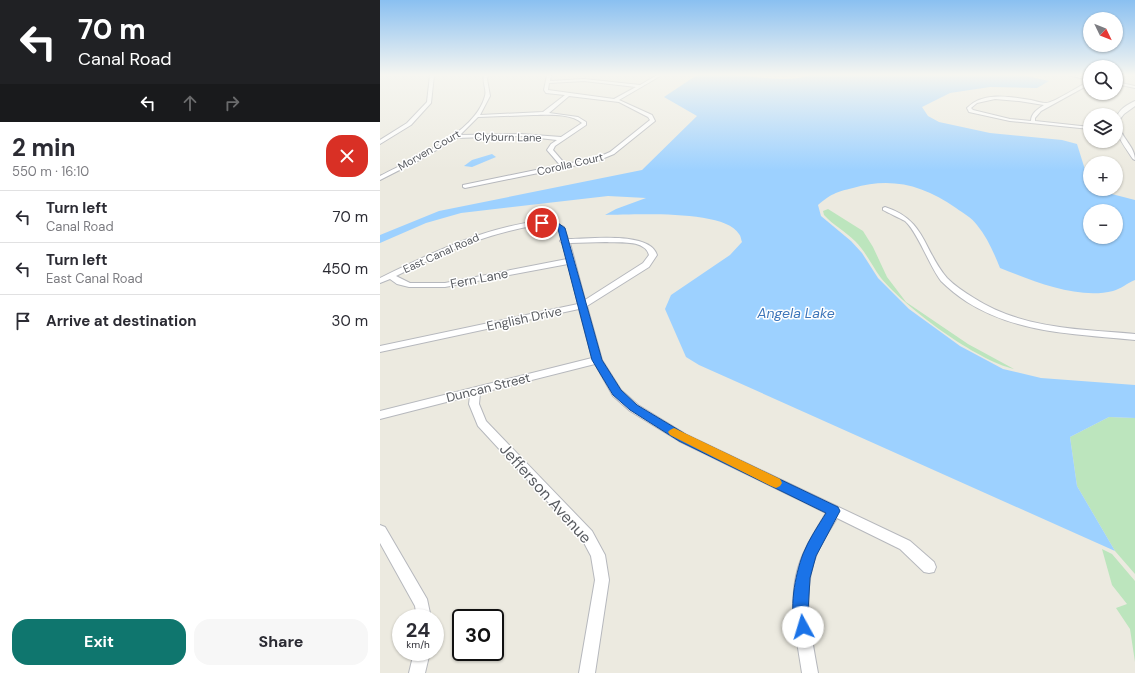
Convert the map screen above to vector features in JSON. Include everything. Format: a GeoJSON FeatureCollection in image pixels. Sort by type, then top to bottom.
{"type":"FeatureCollection","features":[{"type":"Feature","properties":{"kind":"street"},"geometry":{"type":"LineString","coordinates":[[380,142],[409,124],[425,106]]}},
{"type":"Feature","properties":{"kind":"street","name":"Morven Court"},"geometry":{"type":"LineString","coordinates":[[380,178],[421,157],[454,137],[478,116],[482,106]]}},
{"type":"Feature","properties":{"kind":"street"},"geometry":{"type":"LineString","coordinates":[[544,114],[554,106]]}},
{"type":"Feature","properties":{"kind":"street","name":"Corolla Court"},"geometry":{"type":"LineString","coordinates":[[465,186],[606,156],[653,120],[650,116],[631,106]]}},
{"type":"Feature","properties":{"kind":"street"},"geometry":{"type":"LineString","coordinates":[[970,106],[970,111],[984,115],[1083,127]]}},
{"type":"Feature","properties":{"kind":"street"},"geometry":{"type":"LineString","coordinates":[[1033,122],[1035,114],[1047,106]]}},
{"type":"Feature","properties":{"kind":"street"},"geometry":{"type":"LineString","coordinates":[[478,116],[544,114],[574,116],[581,118],[584,124],[553,145],[550,150],[564,166]]}},
{"type":"Feature","properties":{"kind":"street","name":"Clyburn Lane"},"geometry":{"type":"LineString","coordinates":[[454,137],[521,135],[562,139]]}},
{"type":"Feature","properties":{"kind":"street"},"geometry":{"type":"LineString","coordinates":[[1123,138],[1135,158]]}},
{"type":"Feature","properties":{"kind":"street"},"geometry":{"type":"LineString","coordinates":[[380,170],[390,172]]}},
{"type":"Feature","properties":{"kind":"street"},"geometry":{"type":"LineString","coordinates":[[885,208],[907,220],[916,230],[936,267],[945,280],[958,292],[985,309],[1009,319],[1048,329],[1135,336]]}},
{"type":"Feature","properties":{"kind":"street","name":"East Canal Road"},"geometry":{"type":"LineString","coordinates":[[380,281],[454,245],[481,234],[542,223],[556,224],[562,228],[564,241],[597,360],[617,393],[634,408],[654,422],[683,438],[905,545],[928,567]]}},
{"type":"Feature","properties":{"kind":"street","name":"English Drive"},"geometry":{"type":"LineString","coordinates":[[380,349],[582,306],[646,265],[653,256],[652,251],[642,244],[629,241],[564,241]]}},
{"type":"Feature","properties":{"kind":"street","name":"Fern Lane"},"geometry":{"type":"LineString","coordinates":[[390,276],[409,285],[444,285],[570,261]]}},
{"type":"Feature","properties":{"kind":"street","name":"Duncan Street"},"geometry":{"type":"LineString","coordinates":[[380,415],[597,360]]}},
{"type":"Feature","properties":{"kind":"street","name":"Jefferson Avenue"},"geometry":{"type":"LineString","coordinates":[[475,391],[474,404],[482,423],[587,535],[598,555],[602,580],[586,673]]}},
{"type":"Feature","properties":{"kind":"street"},"geometry":{"type":"LineString","coordinates":[[810,673],[800,612],[803,578],[810,554],[834,511]]}},
{"type":"Feature","properties":{"kind":"street"},"geometry":{"type":"LineString","coordinates":[[380,531],[422,604],[423,609]]}},
{"type":"Feature","properties":{"kind":"street"},"geometry":{"type":"LineString","coordinates":[[417,673],[420,661]]}},
{"type":"Feature","properties":{"kind":"green space"},"geometry":{"type":"Polygon","coordinates":[[[828,209],[863,231],[873,247],[887,277],[906,302],[968,344],[1014,369],[998,364],[962,344],[943,332],[907,304],[881,278],[855,241],[824,215],[823,211],[828,209]]]}},
{"type":"Feature","properties":{"kind":"green space"},"geometry":{"type":"Polygon","coordinates":[[[1109,417],[1135,418],[1135,574],[1115,551],[1077,486],[1070,437],[1109,417]]]}},
{"type":"Feature","properties":{"kind":"green space"},"geometry":{"type":"Polygon","coordinates":[[[1102,549],[1112,554],[1135,581],[1135,662],[1130,629],[1116,608],[1127,604],[1112,585],[1102,549]]]}},
{"type":"Feature","properties":{"kind":"water","name":"Angela Lake"},"geometry":{"type":"Polygon","coordinates":[[[680,106],[923,106],[922,107],[928,116],[939,122],[990,133],[1062,140],[1077,144],[1083,163],[1083,196],[1119,196],[1135,200],[1135,280],[1113,291],[1085,293],[1056,288],[1000,268],[987,240],[973,220],[944,200],[906,185],[880,183],[847,189],[830,196],[818,205],[821,216],[851,241],[862,253],[878,278],[909,309],[960,346],[1003,369],[1041,378],[1135,385],[1135,418],[1109,417],[1070,437],[1077,486],[1115,551],[699,365],[686,357],[665,309],[671,295],[730,255],[742,242],[740,235],[730,226],[716,220],[655,214],[605,215],[616,209],[646,198],[608,196],[461,213],[426,223],[380,243],[380,235],[439,211],[642,170],[697,116],[680,106]]]}},
{"type":"Feature","properties":{"kind":"water"},"geometry":{"type":"Polygon","coordinates":[[[492,154],[496,157],[472,167],[464,166],[472,160],[492,154]]]}},
{"type":"Feature","properties":{"kind":"slow traffic"},"geometry":{"type":"LineString","coordinates":[[674,432],[683,438],[776,483]]}},
{"type":"Feature","properties":{"kind":"route"},"geometry":{"type":"LineString","coordinates":[[542,223],[556,224],[562,228],[564,241],[597,360],[617,393],[634,408],[654,422],[683,438],[834,511],[810,554],[803,578],[800,612],[803,627]]}}]}
